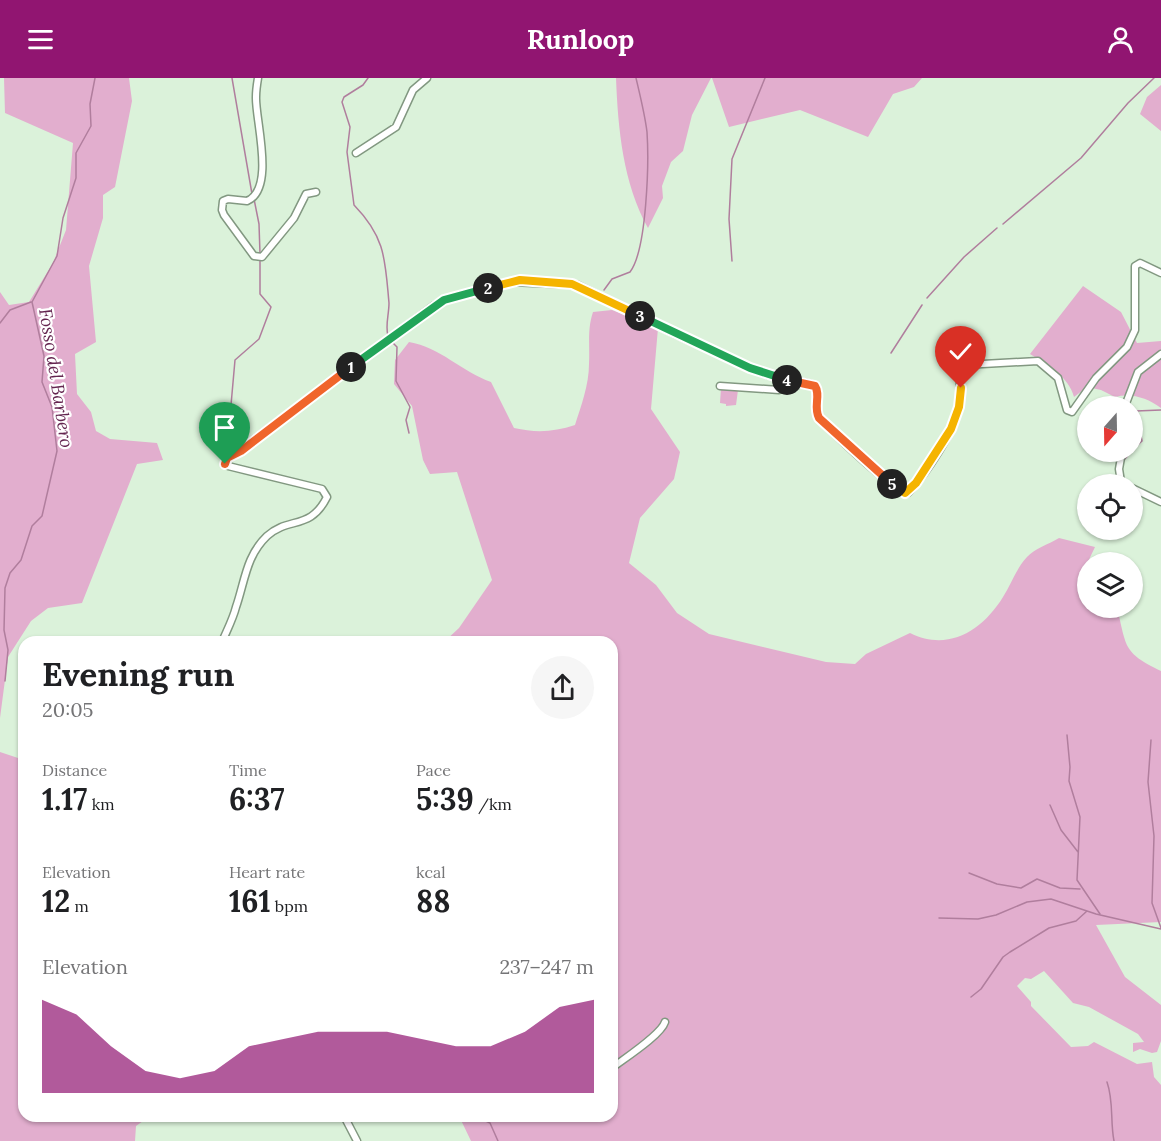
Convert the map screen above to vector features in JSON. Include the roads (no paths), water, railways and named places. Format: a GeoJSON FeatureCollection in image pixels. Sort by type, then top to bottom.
{"type":"FeatureCollection","features":[{"type":"Feature","properties":{"kind":"street"},"geometry":{"type":"LineString","coordinates":[[258,78],[255,98],[263,150],[257,189],[255,196],[247,201],[228,199],[224,201],[222,210],[254,256],[262,257],[294,219],[306,194],[316,192]]}},
{"type":"Feature","properties":{"kind":"street"},"geometry":{"type":"LineString","coordinates":[[356,153],[396,127],[413,90],[427,78]]}},
{"type":"Feature","properties":{"kind":"street"},"geometry":{"type":"LineString","coordinates":[[224,636],[237,606],[248,562],[255,551],[274,530],[309,519],[327,497],[322,489],[228,466],[225,460],[444,300],[520,280],[572,284],[750,368],[768,375],[810,384],[817,388],[816,412],[819,418],[902,492],[908,493],[954,423],[959,407],[961,373],[965,365],[1038,361],[1058,378],[1067,410],[1072,412],[1096,378],[1127,346],[1135,330],[1136,266],[1140,263],[1161,273]]}},
{"type":"Feature","properties":{"kind":"street"},"geometry":{"type":"LineString","coordinates":[[1129,396],[1138,372],[1161,354]]}},
{"type":"Feature","properties":{"kind":"street"},"geometry":{"type":"LineString","coordinates":[[720,386],[779,390],[810,384]]}},
{"type":"Feature","properties":{"kind":"street"},"geometry":{"type":"LineString","coordinates":[[1143,493],[1161,502]]}},
{"type":"Feature","properties":{"kind":"street"},"geometry":{"type":"LineString","coordinates":[[618,1063],[641,1044],[657,1035],[665,1022]]}},
{"type":"Feature","properties":{"kind":"street"},"geometry":{"type":"LineString","coordinates":[[347,1122],[357,1141]]}},
{"type":"Feature","properties":{"kind":"waterway","name":"Fosso del Barbero"},"geometry":{"type":"LineString","coordinates":[[5,681],[8,650],[4,630],[5,588],[10,573],[21,560],[32,526],[42,516],[57,451],[52,407],[42,382],[44,356],[32,302],[57,256],[63,218],[76,178],[76,153],[91,126],[90,104],[95,78]]}},
{"type":"Feature","properties":{"kind":"waterway"},"geometry":{"type":"LineString","coordinates":[[232,78],[252,194]]}},
{"type":"Feature","properties":{"kind":"waterway"},"geometry":{"type":"LineString","coordinates":[[368,78],[363,85],[344,97],[342,102],[350,127],[347,152],[354,205],[365,217],[378,239],[385,262],[389,303],[388,336]]}},
{"type":"Feature","properties":{"kind":"waterway"},"geometry":{"type":"LineString","coordinates":[[604,290],[612,279],[630,272],[636,261],[643,226],[648,163],[647,132],[636,78]]}},
{"type":"Feature","properties":{"kind":"waterway"},"geometry":{"type":"LineString","coordinates":[[732,261],[729,219],[732,159],[765,78]]}},
{"type":"Feature","properties":{"kind":"waterway"},"geometry":{"type":"LineString","coordinates":[[1003,224],[1081,158],[1128,103],[1154,78]]}},
{"type":"Feature","properties":{"kind":"waterway"},"geometry":{"type":"LineString","coordinates":[[254,199],[259,224],[260,254]]}},
{"type":"Feature","properties":{"kind":"waterway"},"geometry":{"type":"LineString","coordinates":[[927,298],[964,257],[997,228]]}},
{"type":"Feature","properties":{"kind":"waterway"},"geometry":{"type":"LineString","coordinates":[[231,405],[235,360],[259,339],[271,307],[260,294],[260,259]]}},
{"type":"Feature","properties":{"kind":"waterway"},"geometry":{"type":"LineString","coordinates":[[0,323],[10,310],[31,302]]}},
{"type":"Feature","properties":{"kind":"waterway"},"geometry":{"type":"LineString","coordinates":[[891,353],[922,305]]}},
{"type":"Feature","properties":{"kind":"waterway"},"geometry":{"type":"LineString","coordinates":[[393,343],[397,347],[396,381],[410,407],[406,420],[409,433]]}},
{"type":"Feature","properties":{"kind":"waterway"},"geometry":{"type":"LineString","coordinates":[[1143,411],[1161,410]]}},
{"type":"Feature","properties":{"kind":"waterway"},"geometry":{"type":"LineString","coordinates":[[1067,735],[1069,781],[1080,817],[1077,880],[1100,914]]}},
{"type":"Feature","properties":{"kind":"waterway"},"geometry":{"type":"LineString","coordinates":[[1151,740],[1148,782],[1154,836],[1152,903],[1161,928]]}},
{"type":"Feature","properties":{"kind":"waterway"},"geometry":{"type":"LineString","coordinates":[[1050,805],[1061,830],[1078,852]]}},
{"type":"Feature","properties":{"kind":"waterway"},"geometry":{"type":"LineString","coordinates":[[969,873],[997,884],[1021,888],[1037,879],[1060,888],[1080,889]]}},
{"type":"Feature","properties":{"kind":"waterway"},"geometry":{"type":"LineString","coordinates":[[939,918],[978,919],[996,915],[1027,902],[1051,899],[1096,914],[1161,929]]}},
{"type":"Feature","properties":{"kind":"waterway"},"geometry":{"type":"LineString","coordinates":[[971,997],[981,989],[1003,957],[1049,928],[1076,921],[1087,911]]}},
{"type":"Feature","properties":{"kind":"waterway"},"geometry":{"type":"LineString","coordinates":[[1107,1082],[1114,1141]]}},
{"type":"Feature","properties":{"kind":"waterway"},"geometry":{"type":"LineString","coordinates":[[488,1122],[498,1141]]}}]}
